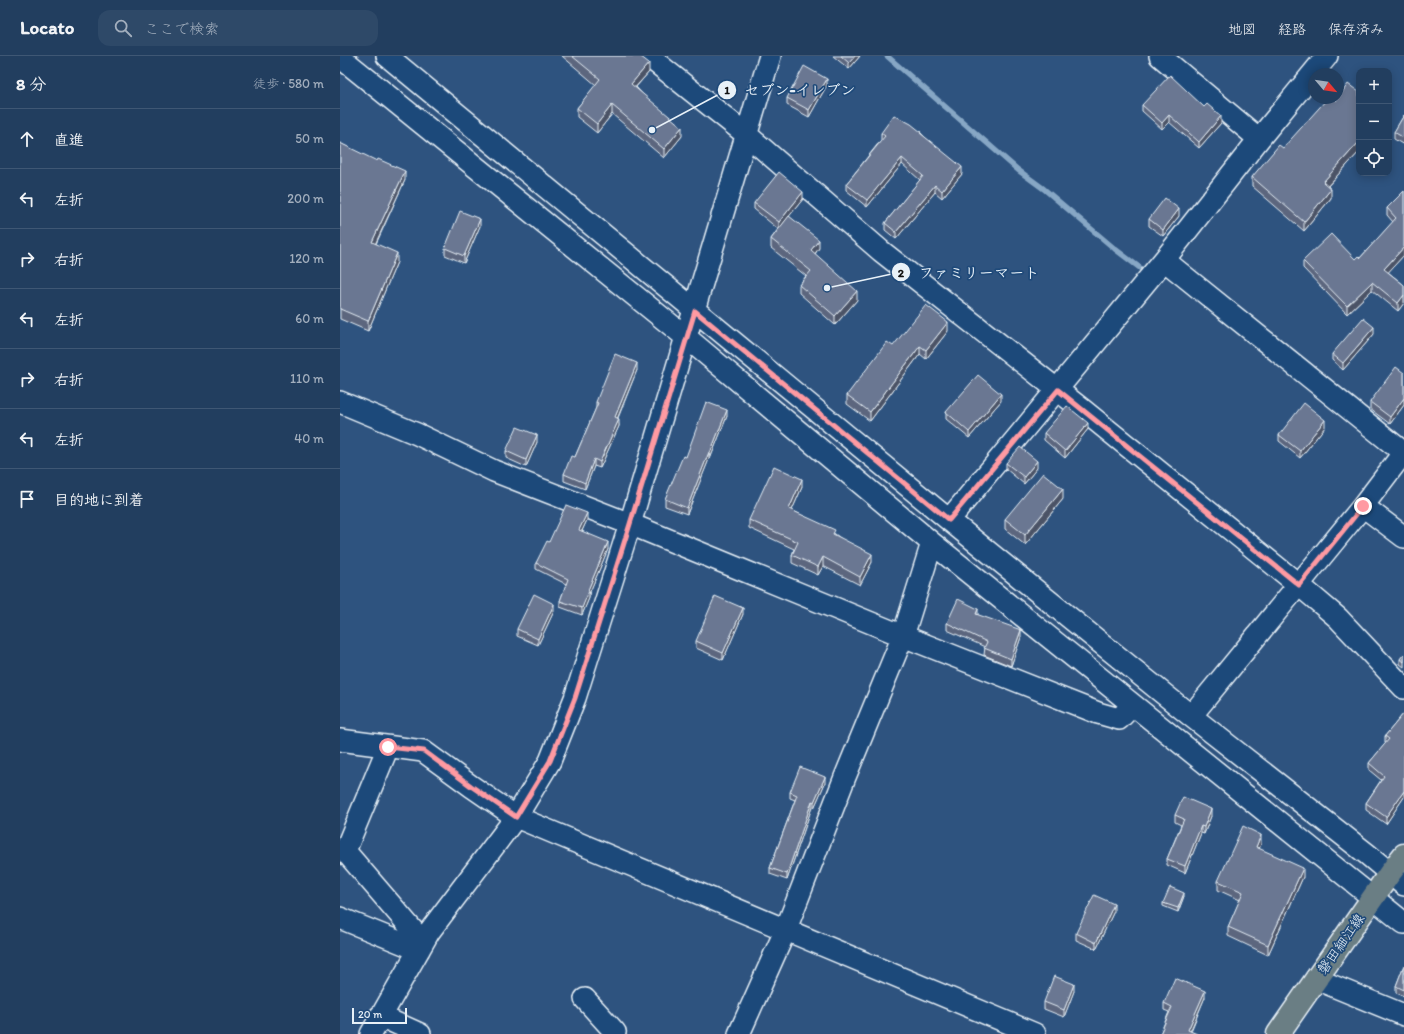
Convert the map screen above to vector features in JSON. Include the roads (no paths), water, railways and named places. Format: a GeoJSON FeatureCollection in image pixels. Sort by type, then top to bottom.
{"type":"FeatureCollection","features":[{"type":"Feature","properties":{"kind":"main road","name":"磐田細江線"},"geometry":{"type":"LineString","coordinates":[[1278,1034],[1373,898],[1397,879],[1404,855]]}},
{"type":"Feature","properties":{"kind":"street"},"geometry":{"type":"LineString","coordinates":[[387,56],[949,520],[1191,716],[1397,879]]}},
{"type":"Feature","properties":{"kind":"street"},"geometry":{"type":"LineString","coordinates":[[648,56],[747,135],[881,251],[1058,390],[1299,585],[1338,618],[1404,688]]}},
{"type":"Feature","properties":{"kind":"street"},"geometry":{"type":"LineString","coordinates":[[420,1034],[375,1025],[429,932],[516,817],[553,754],[575,698],[630,524],[687,338],[770,56]]}},
{"type":"Feature","properties":{"kind":"street"},"geometry":{"type":"LineString","coordinates":[[1160,56],[1259,139]]}},
{"type":"Feature","properties":{"kind":"street"},"geometry":{"type":"LineString","coordinates":[[949,520],[1164,260],[1259,139],[1327,56]]}},
{"type":"Feature","properties":{"kind":"street"},"geometry":{"type":"LineString","coordinates":[[345,61],[687,338],[932,543],[1404,923]]}},
{"type":"Feature","properties":{"kind":"street"},"geometry":{"type":"LineString","coordinates":[[1164,260],[1404,452],[1363,506],[1191,716]]}},
{"type":"Feature","properties":{"kind":"street"},"geometry":{"type":"LineString","coordinates":[[340,402],[417,434],[494,471],[630,524],[903,636],[1098,713],[1119,719],[1133,705]]}},
{"type":"Feature","properties":{"kind":"street"},"geometry":{"type":"LineString","coordinates":[[1363,506],[1404,537]]}},
{"type":"Feature","properties":{"kind":"street"},"geometry":{"type":"LineString","coordinates":[[739,1034],[786,929],[842,784],[903,636],[932,543]]}},
{"type":"Feature","properties":{"kind":"street"},"geometry":{"type":"LineString","coordinates":[[340,740],[424,751],[516,817],[1035,1034]]}},
{"type":"Feature","properties":{"kind":"street"},"geometry":{"type":"LineString","coordinates":[[388,747],[345,850],[421,946]]}},
{"type":"Feature","properties":{"kind":"street"},"geometry":{"type":"LineString","coordinates":[[340,918],[421,946]]}},
{"type":"Feature","properties":{"kind":"street"},"geometry":{"type":"LineString","coordinates":[[1316,979],[1404,1014]]}},
{"type":"Feature","properties":{"kind":"street"},"geometry":{"type":"LineString","coordinates":[[584,999],[615,1032],[614,1034]]}},
{"type":"Feature","properties":{"kind":"waterway"},"geometry":{"type":"LineString","coordinates":[[887,56],[1018,170],[1044,189],[1115,249],[1148,274]]}},
{"type":"Feature","properties":{"kind":"place","name":"セブン-イレブン"},"geometry":{"type":"Point","coordinates":[652,130]}},
{"type":"Feature","properties":{"kind":"place","name":"ファミリーマート"},"geometry":{"type":"Point","coordinates":[827,288]}}]}
